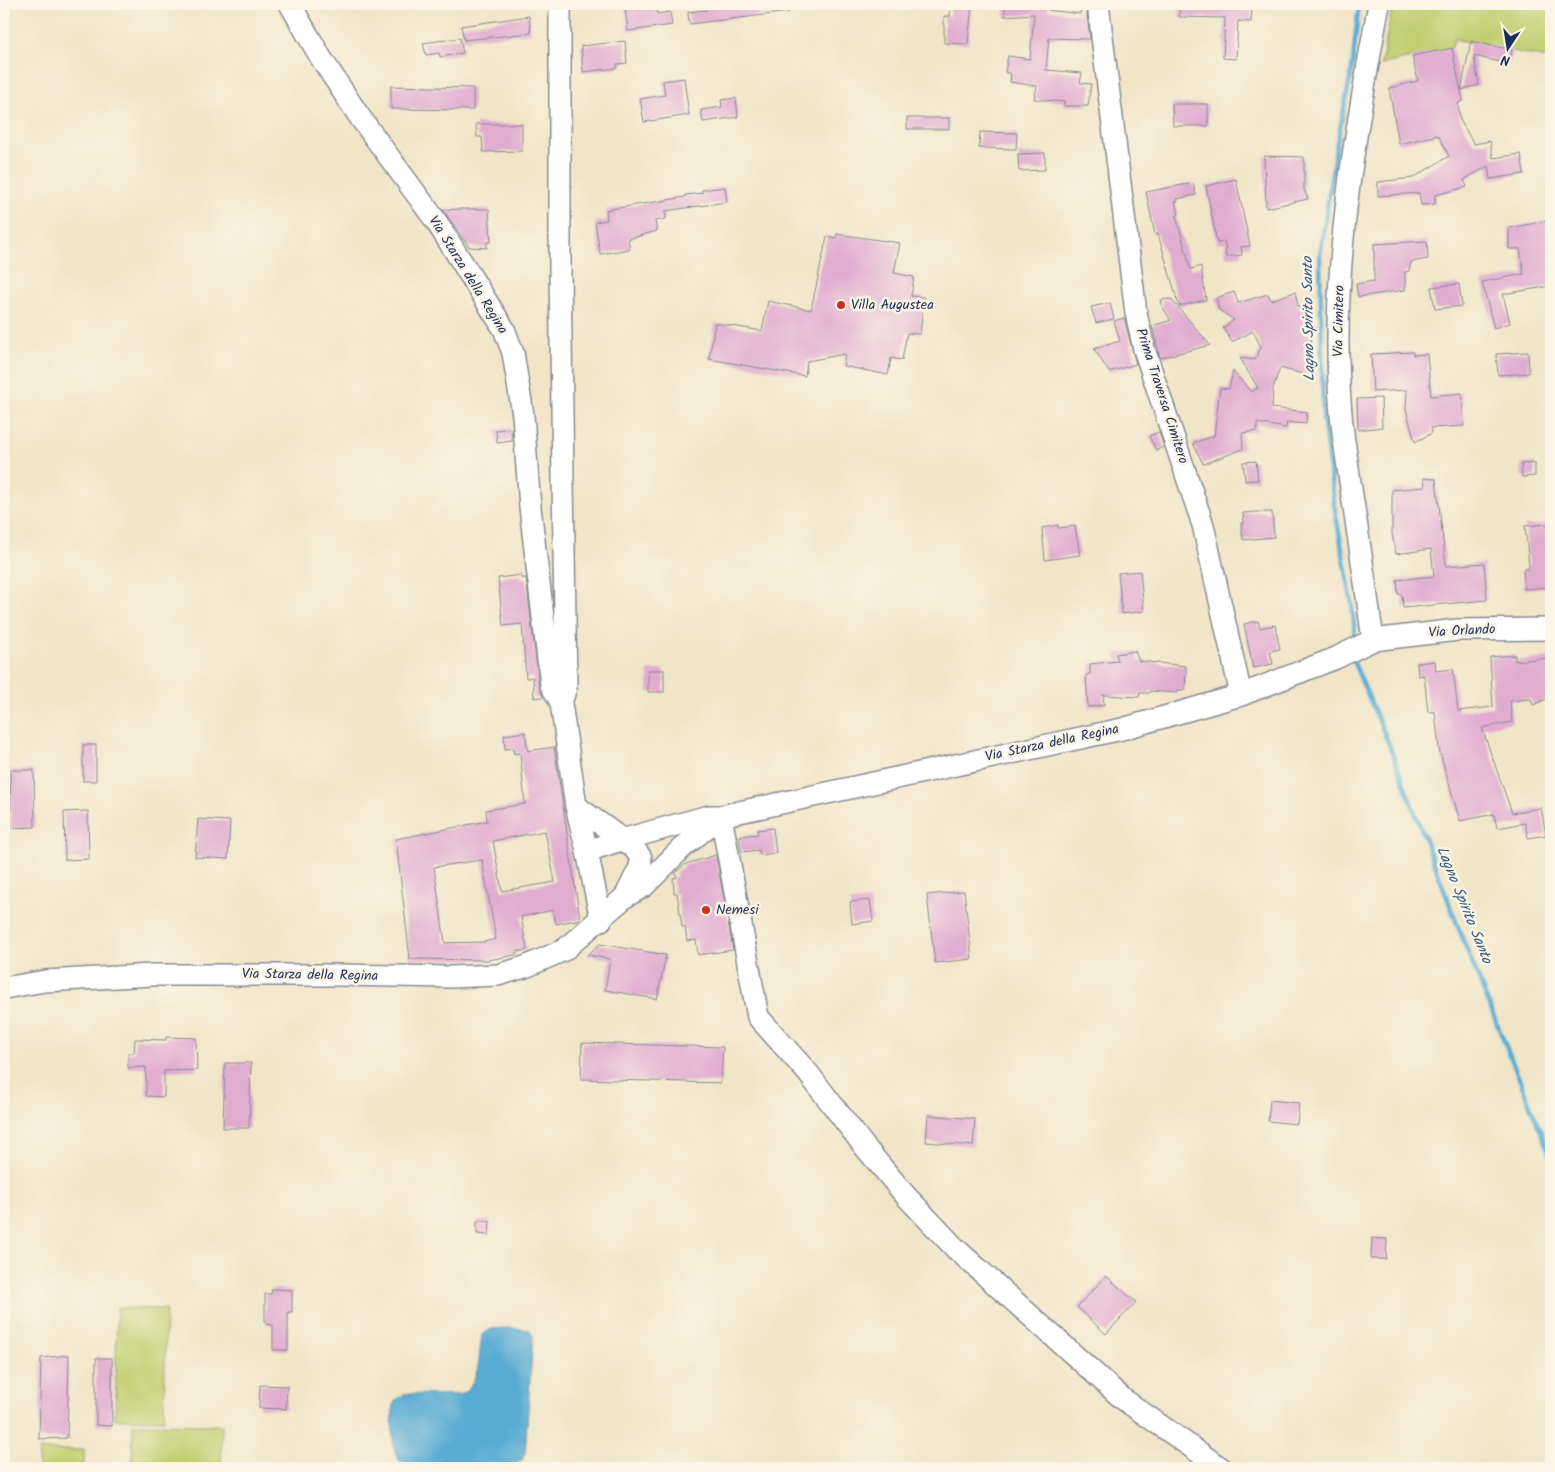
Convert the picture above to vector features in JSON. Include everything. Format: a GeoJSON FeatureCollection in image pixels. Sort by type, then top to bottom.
{"type":"FeatureCollection","features":[{"type":"Feature","properties":{"kind":"street","name":"Via Starza della Regina"},"geometry":{"type":"LineString","coordinates":[[290,4],[321,58],[359,116],[436,221],[504,329],[513,353],[523,415],[530,506],[551,685],[561,703],[576,806],[601,920]]}},
{"type":"Feature","properties":{"kind":"street","name":"Via Starza della Regina"},"geometry":{"type":"LineString","coordinates":[[560,4],[560,270],[566,677],[565,693],[561,703]]}},
{"type":"Feature","properties":{"kind":"street","name":"Prima Traversa Cimitero"},"geometry":{"type":"LineString","coordinates":[[1098,4],[1136,313],[1144,349],[1203,525],[1241,695]]}},
{"type":"Feature","properties":{"kind":"street","name":"Via Cimitero"},"geometry":{"type":"LineString","coordinates":[[1373,640],[1341,415],[1338,337],[1340,272],[1347,207],[1360,107],[1379,4]]}},
{"type":"Feature","properties":{"kind":"street","name":"Via Orlando"},"geometry":{"type":"LineString","coordinates":[[1373,640],[1457,630],[1551,629]]}},
{"type":"Feature","properties":{"kind":"street","name":"Via Starza della Regina"},"geometry":{"type":"LineString","coordinates":[[587,851],[709,816],[721,816],[1122,729],[1241,695],[1336,658],[1373,640]]}},
{"type":"Feature","properties":{"kind":"street","name":"Via Starza della Regina"},"geometry":{"type":"LineString","coordinates":[[576,806],[634,848],[641,858],[640,867],[625,897]]}},
{"type":"Feature","properties":{"kind":"street","name":"Via Starza della Regina"},"geometry":{"type":"LineString","coordinates":[[4,988],[45,982],[152,975],[339,974],[450,977],[498,975],[525,967],[564,950],[601,920],[625,897],[644,886],[682,848],[721,816]]}},
{"type":"Feature","properties":{"kind":"street"},"geometry":{"type":"LineString","coordinates":[[721,816],[758,1016],[808,1073],[894,1182],[955,1248],[1124,1399],[1221,1468]]}},
{"type":"Feature","properties":{"kind":"green space"},"geometry":{"type":"Polygon","coordinates":[[[1393,4],[1551,4],[1551,59],[1454,39],[1452,48],[1381,65],[1393,4]]]}},
{"type":"Feature","properties":{"kind":"green space"},"geometry":{"type":"Polygon","coordinates":[[[117,1308],[166,1309],[164,1420],[115,1419],[117,1308]]]}},
{"type":"Feature","properties":{"kind":"green space"},"geometry":{"type":"Polygon","coordinates":[[[133,1424],[222,1425],[221,1468],[132,1468],[133,1424]]]}},
{"type":"Feature","properties":{"kind":"green space"},"geometry":{"type":"Polygon","coordinates":[[[39,1450],[84,1450],[84,1468],[38,1468],[39,1450]]]}},
{"type":"Feature","properties":{"kind":"water"},"geometry":{"type":"Polygon","coordinates":[[[512,1328],[530,1330],[533,1336],[525,1453],[522,1460],[514,1465],[414,1466],[399,1460],[396,1456],[393,1440],[392,1422],[395,1401],[405,1394],[460,1395],[467,1391],[475,1378],[482,1335],[491,1329],[512,1328]]]}},
{"type":"Feature","properties":{"kind":"building"},"geometry":{"type":"Polygon","coordinates":[[[656,4],[657,14],[670,12],[672,25],[628,31],[625,8],[656,4]]]}},
{"type":"Feature","properties":{"kind":"building"},"geometry":{"type":"Polygon","coordinates":[[[707,4],[788,4],[789,12],[689,24],[688,12],[707,10],[707,4]]]}},
{"type":"Feature","properties":{"kind":"building"},"geometry":{"type":"Polygon","coordinates":[[[951,4],[972,4],[968,44],[944,43],[944,16],[950,16],[951,4]]]}},
{"type":"Feature","properties":{"kind":"building"},"geometry":{"type":"Polygon","coordinates":[[[1006,4],[1048,4],[1048,10],[1080,14],[1081,4],[1086,4],[1090,39],[1049,38],[1046,70],[1082,73],[1080,83],[1091,84],[1088,106],[1064,106],[1064,102],[1034,99],[1037,86],[1010,82],[1011,74],[1005,72],[1008,56],[1030,59],[1034,14],[1004,16],[1006,4]]]}},
{"type":"Feature","properties":{"kind":"building"},"geometry":{"type":"Polygon","coordinates":[[[1180,4],[1252,4],[1251,22],[1238,21],[1236,59],[1223,58],[1225,18],[1179,17],[1180,4]]]}},
{"type":"Feature","properties":{"kind":"building"},"geometry":{"type":"Polygon","coordinates":[[[529,16],[531,33],[464,40],[461,26],[529,16]]]}},
{"type":"Feature","properties":{"kind":"building"},"geometry":{"type":"Polygon","coordinates":[[[460,38],[463,53],[440,57],[439,53],[426,55],[423,43],[460,38]]]}},
{"type":"Feature","properties":{"kind":"building"},"geometry":{"type":"Polygon","coordinates":[[[625,41],[627,63],[617,64],[617,68],[583,72],[581,46],[625,41]]]}},
{"type":"Feature","properties":{"kind":"building"},"geometry":{"type":"Polygon","coordinates":[[[1471,41],[1512,50],[1509,64],[1474,56],[1479,85],[1461,90],[1471,41]]]}},
{"type":"Feature","properties":{"kind":"building"},"geometry":{"type":"Polygon","coordinates":[[[1452,48],[1463,101],[1458,103],[1460,120],[1474,144],[1490,141],[1493,158],[1521,154],[1524,174],[1490,179],[1488,166],[1464,180],[1467,187],[1435,195],[1435,204],[1421,205],[1419,193],[1378,196],[1378,182],[1413,178],[1449,156],[1438,135],[1399,144],[1389,88],[1418,81],[1412,56],[1452,48]]]}},
{"type":"Feature","properties":{"kind":"building"},"geometry":{"type":"Polygon","coordinates":[[[684,78],[689,115],[644,122],[640,99],[665,95],[663,81],[684,78]]]}},
{"type":"Feature","properties":{"kind":"building"},"geometry":{"type":"Polygon","coordinates":[[[391,86],[473,88],[473,110],[391,109],[391,86]]]}},
{"type":"Feature","properties":{"kind":"building"},"geometry":{"type":"Polygon","coordinates":[[[736,98],[738,117],[703,122],[701,110],[722,107],[721,100],[736,98]]]}},
{"type":"Feature","properties":{"kind":"building"},"geometry":{"type":"Polygon","coordinates":[[[1172,104],[1208,104],[1208,126],[1173,126],[1172,104]]]}},
{"type":"Feature","properties":{"kind":"building"},"geometry":{"type":"Polygon","coordinates":[[[907,118],[949,118],[949,129],[907,129],[907,118]]]}},
{"type":"Feature","properties":{"kind":"building"},"geometry":{"type":"Polygon","coordinates":[[[476,124],[522,124],[522,151],[483,152],[482,137],[477,137],[476,124]]]}},
{"type":"Feature","properties":{"kind":"building"},"geometry":{"type":"Polygon","coordinates":[[[980,132],[1017,133],[1016,149],[979,148],[980,132]]]}},
{"type":"Feature","properties":{"kind":"building"},"geometry":{"type":"Polygon","coordinates":[[[1045,153],[1045,170],[1019,171],[1018,154],[1045,153]]]}},
{"type":"Feature","properties":{"kind":"building"},"geometry":{"type":"Polygon","coordinates":[[[1264,156],[1304,157],[1304,189],[1308,199],[1266,208],[1264,156]]]}},
{"type":"Feature","properties":{"kind":"building"},"geometry":{"type":"Polygon","coordinates":[[[1236,179],[1250,246],[1241,247],[1242,255],[1226,257],[1225,242],[1217,243],[1206,186],[1236,179]]]}},
{"type":"Feature","properties":{"kind":"building"},"geometry":{"type":"Polygon","coordinates":[[[1193,183],[1196,195],[1177,199],[1178,201],[1175,202],[1179,214],[1176,216],[1191,269],[1201,266],[1206,300],[1179,306],[1158,234],[1155,235],[1146,192],[1193,183]]]}},
{"type":"Feature","properties":{"kind":"building"},"geometry":{"type":"Polygon","coordinates":[[[725,187],[727,202],[665,211],[666,219],[655,221],[657,231],[628,239],[630,249],[600,254],[595,222],[607,220],[606,210],[685,197],[685,195],[702,193],[702,190],[725,187]]]}},
{"type":"Feature","properties":{"kind":"building"},"geometry":{"type":"Polygon","coordinates":[[[489,209],[491,242],[487,242],[487,248],[469,247],[443,210],[489,209]]]}},
{"type":"Feature","properties":{"kind":"building"},"geometry":{"type":"Polygon","coordinates":[[[1551,220],[1551,286],[1503,294],[1510,323],[1494,328],[1482,282],[1524,274],[1520,249],[1509,249],[1509,228],[1551,220]]]}},
{"type":"Feature","properties":{"kind":"building"},"geometry":{"type":"Polygon","coordinates":[[[837,234],[900,243],[894,273],[914,277],[911,296],[924,297],[920,334],[907,333],[902,360],[891,358],[888,375],[843,366],[845,354],[807,361],[805,376],[709,359],[715,323],[762,331],[768,301],[811,310],[827,236],[836,238],[837,234]]]}},
{"type":"Feature","properties":{"kind":"building"},"geometry":{"type":"Polygon","coordinates":[[[1427,241],[1428,259],[1411,262],[1409,271],[1405,272],[1405,290],[1358,297],[1356,284],[1374,281],[1374,244],[1427,241]]]}},
{"type":"Feature","properties":{"kind":"building"},"geometry":{"type":"Polygon","coordinates":[[[1459,284],[1462,306],[1435,309],[1431,287],[1459,284]]]}},
{"type":"Feature","properties":{"kind":"building"},"geometry":{"type":"Polygon","coordinates":[[[1234,292],[1238,303],[1268,294],[1271,300],[1295,292],[1299,309],[1312,307],[1310,376],[1280,368],[1273,388],[1272,408],[1307,412],[1306,424],[1287,422],[1286,428],[1257,423],[1257,431],[1242,433],[1243,449],[1203,464],[1193,443],[1214,436],[1220,388],[1229,389],[1233,371],[1251,392],[1258,388],[1240,358],[1255,360],[1261,347],[1253,331],[1232,342],[1223,328],[1234,320],[1219,310],[1216,298],[1234,292]]]}},
{"type":"Feature","properties":{"kind":"building"},"geometry":{"type":"Polygon","coordinates":[[[1171,299],[1210,345],[1160,358],[1152,326],[1171,320],[1163,308],[1161,300],[1171,299]]]}},
{"type":"Feature","properties":{"kind":"building"},"geometry":{"type":"Polygon","coordinates":[[[1110,303],[1114,319],[1096,323],[1091,307],[1110,303]]]}},
{"type":"Feature","properties":{"kind":"building"},"geometry":{"type":"Polygon","coordinates":[[[1124,318],[1136,364],[1109,372],[1094,349],[1120,341],[1114,321],[1124,318]]]}},
{"type":"Feature","properties":{"kind":"building"},"geometry":{"type":"Polygon","coordinates":[[[1413,352],[1413,355],[1427,354],[1431,396],[1462,393],[1464,426],[1431,428],[1432,433],[1415,442],[1406,409],[1407,390],[1373,392],[1371,354],[1413,352]]]}},
{"type":"Feature","properties":{"kind":"building"},"geometry":{"type":"Polygon","coordinates":[[[1528,352],[1529,373],[1498,375],[1496,354],[1528,352]]]}},
{"type":"Feature","properties":{"kind":"building"},"geometry":{"type":"Polygon","coordinates":[[[1381,398],[1382,427],[1358,430],[1357,399],[1381,398]]]}},
{"type":"Feature","properties":{"kind":"building"},"geometry":{"type":"Polygon","coordinates":[[[511,428],[512,441],[497,443],[496,430],[511,428]]]}},
{"type":"Feature","properties":{"kind":"building"},"geometry":{"type":"Polygon","coordinates":[[[1159,432],[1164,447],[1156,450],[1149,436],[1159,432]]]}},
{"type":"Feature","properties":{"kind":"building"},"geometry":{"type":"Polygon","coordinates":[[[1256,461],[1258,480],[1245,481],[1243,462],[1256,461]]]}},
{"type":"Feature","properties":{"kind":"building"},"geometry":{"type":"Polygon","coordinates":[[[1535,463],[1535,476],[1522,477],[1521,464],[1535,463]]]}},
{"type":"Feature","properties":{"kind":"building"},"geometry":{"type":"Polygon","coordinates":[[[1424,478],[1436,479],[1446,566],[1484,563],[1487,600],[1403,608],[1402,595],[1398,594],[1397,580],[1434,576],[1431,549],[1396,554],[1392,534],[1392,490],[1425,487],[1424,478]]]}},
{"type":"Feature","properties":{"kind":"building"},"geometry":{"type":"Polygon","coordinates":[[[1272,512],[1274,537],[1243,540],[1241,523],[1244,523],[1243,513],[1272,512]]]}},
{"type":"Feature","properties":{"kind":"building"},"geometry":{"type":"Polygon","coordinates":[[[1549,524],[1551,539],[1551,587],[1524,589],[1523,569],[1528,569],[1529,565],[1525,526],[1549,524]]]}},
{"type":"Feature","properties":{"kind":"building"},"geometry":{"type":"Polygon","coordinates":[[[1058,525],[1058,528],[1075,526],[1080,555],[1045,560],[1042,528],[1058,525]]]}},
{"type":"Feature","properties":{"kind":"building"},"geometry":{"type":"Polygon","coordinates":[[[1140,571],[1144,611],[1122,614],[1118,573],[1140,571]]]}},
{"type":"Feature","properties":{"kind":"building"},"geometry":{"type":"Polygon","coordinates":[[[521,575],[521,578],[526,578],[539,686],[543,697],[534,698],[533,677],[526,678],[522,624],[503,626],[498,578],[521,575]]]}},
{"type":"Feature","properties":{"kind":"building"},"geometry":{"type":"Polygon","coordinates":[[[1258,621],[1260,628],[1275,625],[1280,649],[1270,651],[1273,664],[1253,668],[1244,624],[1258,621]]]}},
{"type":"Feature","properties":{"kind":"building"},"geometry":{"type":"Polygon","coordinates":[[[1135,651],[1139,661],[1186,666],[1185,690],[1177,690],[1177,693],[1150,691],[1149,693],[1140,693],[1139,697],[1103,695],[1104,705],[1088,707],[1086,675],[1090,674],[1090,664],[1118,661],[1116,654],[1135,651]]]}},
{"type":"Feature","properties":{"kind":"building"},"geometry":{"type":"Polygon","coordinates":[[[1515,655],[1515,661],[1551,658],[1551,697],[1533,705],[1531,699],[1510,701],[1512,722],[1482,728],[1512,813],[1541,808],[1546,835],[1528,838],[1525,823],[1497,828],[1494,814],[1460,821],[1439,749],[1435,712],[1428,712],[1424,675],[1418,676],[1417,663],[1435,661],[1436,671],[1453,669],[1458,711],[1493,707],[1490,657],[1515,655]]]}},
{"type":"Feature","properties":{"kind":"building"},"geometry":{"type":"Polygon","coordinates":[[[648,670],[664,670],[664,692],[648,692],[648,670]]]}},
{"type":"Feature","properties":{"kind":"building"},"geometry":{"type":"Polygon","coordinates":[[[525,732],[528,751],[554,747],[580,919],[556,924],[553,910],[521,917],[527,950],[516,952],[516,955],[488,960],[410,959],[396,839],[487,821],[486,810],[525,804],[520,753],[514,754],[513,748],[505,749],[504,735],[525,732]],[[545,831],[493,841],[502,891],[555,882],[545,831]],[[482,860],[434,867],[445,943],[484,942],[496,939],[482,860]]]}},
{"type":"Feature","properties":{"kind":"building"},"geometry":{"type":"Polygon","coordinates":[[[83,745],[96,745],[96,781],[83,781],[83,745]]]}},
{"type":"Feature","properties":{"kind":"building"},"geometry":{"type":"Polygon","coordinates":[[[10,770],[34,770],[35,827],[11,828],[10,770]]]}},
{"type":"Feature","properties":{"kind":"building"},"geometry":{"type":"Polygon","coordinates":[[[88,811],[89,859],[65,860],[64,812],[88,811]]]}},
{"type":"Feature","properties":{"kind":"building"},"geometry":{"type":"Polygon","coordinates":[[[198,819],[230,821],[228,859],[195,857],[198,819]]]}},
{"type":"Feature","properties":{"kind":"building"},"geometry":{"type":"Polygon","coordinates":[[[773,828],[776,853],[760,855],[759,850],[741,852],[739,836],[758,834],[757,830],[773,828]]]}},
{"type":"Feature","properties":{"kind":"building","name":"Nemesi"},"geometry":{"type":"Polygon","coordinates":[[[716,855],[733,950],[698,955],[696,940],[687,941],[685,927],[682,927],[677,893],[674,893],[673,878],[677,877],[675,873],[686,864],[716,855]]]}},
{"type":"Feature","properties":{"kind":"building"},"geometry":{"type":"Polygon","coordinates":[[[964,891],[972,959],[935,963],[927,895],[964,891]]]}},
{"type":"Feature","properties":{"kind":"building"},"geometry":{"type":"Polygon","coordinates":[[[870,900],[873,921],[852,924],[850,902],[870,900]]]}},
{"type":"Feature","properties":{"kind":"building"},"geometry":{"type":"Polygon","coordinates":[[[600,944],[666,955],[657,999],[605,990],[610,959],[587,955],[600,944]]]}},
{"type":"Feature","properties":{"kind":"building"},"geometry":{"type":"Polygon","coordinates":[[[166,1037],[196,1038],[197,1070],[164,1071],[164,1097],[146,1096],[146,1067],[128,1068],[128,1053],[134,1053],[135,1039],[166,1040],[166,1037]]]}},
{"type":"Feature","properties":{"kind":"building"},"geometry":{"type":"Polygon","coordinates":[[[582,1043],[723,1047],[721,1083],[581,1079],[582,1043]]]}},
{"type":"Feature","properties":{"kind":"building"},"geometry":{"type":"Polygon","coordinates":[[[225,1063],[251,1063],[249,1128],[223,1128],[225,1063]]]}},
{"type":"Feature","properties":{"kind":"building"},"geometry":{"type":"Polygon","coordinates":[[[1270,1100],[1299,1103],[1297,1124],[1268,1121],[1270,1100]]]}},
{"type":"Feature","properties":{"kind":"building"},"geometry":{"type":"Polygon","coordinates":[[[928,1115],[975,1119],[973,1146],[926,1142],[928,1115]]]}},
{"type":"Feature","properties":{"kind":"building"},"geometry":{"type":"Polygon","coordinates":[[[477,1221],[490,1221],[489,1235],[477,1234],[477,1221]]]}},
{"type":"Feature","properties":{"kind":"building"},"geometry":{"type":"Polygon","coordinates":[[[1372,1238],[1387,1239],[1386,1259],[1371,1259],[1372,1238]]]}},
{"type":"Feature","properties":{"kind":"building"},"geometry":{"type":"Polygon","coordinates":[[[1106,1276],[1136,1302],[1106,1334],[1077,1307],[1106,1276]]]}},
{"type":"Feature","properties":{"kind":"building"},"geometry":{"type":"Polygon","coordinates":[[[272,1289],[292,1290],[292,1312],[288,1312],[288,1350],[273,1350],[273,1325],[267,1324],[265,1321],[265,1294],[271,1294],[272,1289]]]}},
{"type":"Feature","properties":{"kind":"building"},"geometry":{"type":"Polygon","coordinates":[[[69,1355],[67,1438],[39,1439],[41,1358],[69,1355]]]}},
{"type":"Feature","properties":{"kind":"building"},"geometry":{"type":"Polygon","coordinates":[[[96,1358],[112,1358],[112,1426],[96,1425],[96,1358]]]}},
{"type":"Feature","properties":{"kind":"building"},"geometry":{"type":"Polygon","coordinates":[[[260,1385],[287,1386],[286,1409],[259,1408],[260,1385]]]}},
{"type":"Feature","properties":{"kind":"waterway","name":"Lagno Spirito Santo"},"geometry":{"type":"LineString","coordinates":[[1355,635],[1352,604],[1335,510],[1323,417],[1320,255],[1335,153],[1352,69],[1359,4]]}},
{"type":"Feature","properties":{"kind":"waterway","name":"Lagno Spirito Santo"},"geometry":{"type":"LineString","coordinates":[[1354,663],[1389,744],[1465,945],[1551,1157]]}},
{"type":"Feature","properties":{"kind":"place","name":"Villa Augustea"},"geometry":{"type":"Point","coordinates":[841,305]}},
{"type":"Feature","properties":{"kind":"place","name":"Nemesi"},"geometry":{"type":"Point","coordinates":[706,910]}}]}
